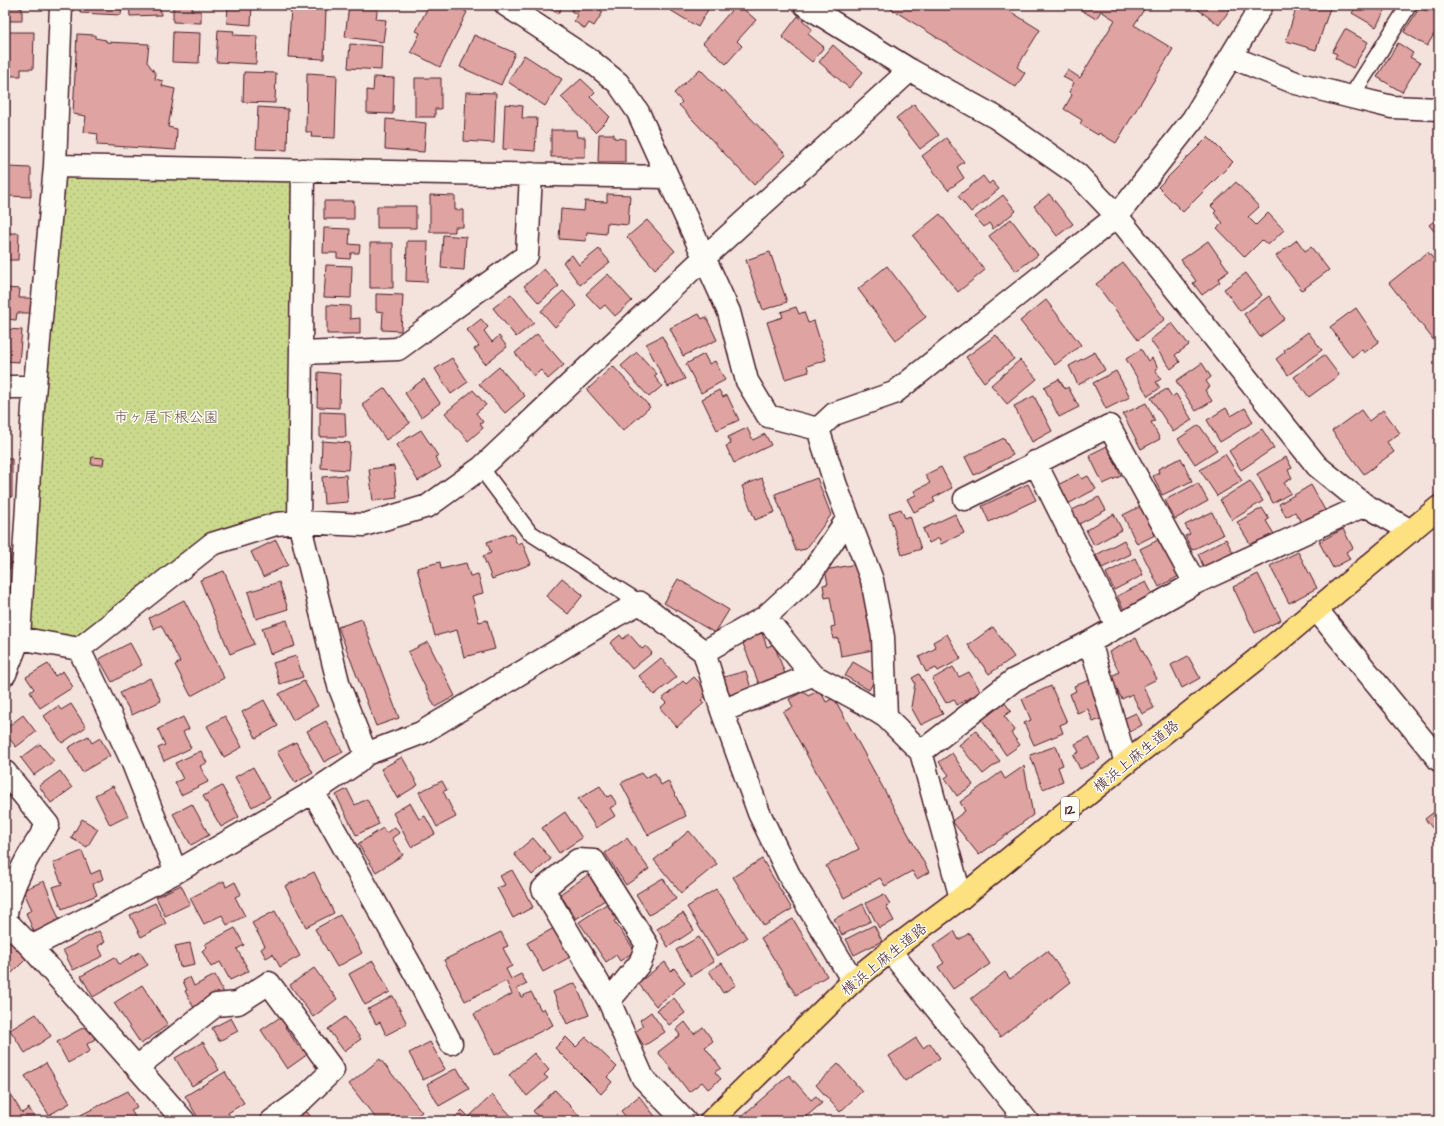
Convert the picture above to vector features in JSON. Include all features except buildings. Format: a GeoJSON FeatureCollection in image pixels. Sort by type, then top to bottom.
{"type":"FeatureCollection","features":[{"type":"Feature","properties":{"kind":"main road","name":"横浜上麻生道路"},"geometry":{"type":"LineString","coordinates":[[711,1121],[853,981],[890,951],[961,898],[1126,763],[1256,660],[1439,507]]}},
{"type":"Feature","properties":{"kind":"street"},"geometry":{"type":"LineString","coordinates":[[5,674],[19,638],[34,387],[55,166],[61,5]]}},
{"type":"Feature","properties":{"kind":"street"},"geometry":{"type":"LineString","coordinates":[[506,5],[591,61],[618,84],[638,112],[729,312],[747,381],[768,416],[818,429]]}},
{"type":"Feature","properties":{"kind":"street"},"geometry":{"type":"LineString","coordinates":[[805,5],[910,70],[995,117],[1077,174],[1117,216],[1317,466],[1364,505],[1411,531]]}},
{"type":"Feature","properties":{"kind":"street"},"geometry":{"type":"LineString","coordinates":[[818,429],[834,414],[894,393],[1117,216],[1193,119],[1262,5]]}},
{"type":"Feature","properties":{"kind":"street"},"geometry":{"type":"LineString","coordinates":[[1231,57],[1296,83],[1351,97],[1392,107],[1439,109]]}},
{"type":"Feature","properties":{"kind":"street"},"geometry":{"type":"LineString","coordinates":[[19,638],[79,649],[212,544],[276,524],[299,522],[364,525],[428,506],[481,468],[705,257],[910,70]]}},
{"type":"Feature","properties":{"kind":"street"},"geometry":{"type":"LineString","coordinates":[[55,166],[667,177]]}},
{"type":"Feature","properties":{"kind":"street"},"geometry":{"type":"LineString","coordinates":[[303,170],[299,522],[339,686],[366,754]]}},
{"type":"Feature","properties":{"kind":"street"},"geometry":{"type":"LineString","coordinates":[[302,352],[398,349],[527,255],[531,174]]}},
{"type":"Feature","properties":{"kind":"street"},"geometry":{"type":"LineString","coordinates":[[5,387],[34,387]]}},
{"type":"Feature","properties":{"kind":"street"},"geometry":{"type":"LineString","coordinates":[[965,498],[1109,426],[1195,583]]}},
{"type":"Feature","properties":{"kind":"street"},"geometry":{"type":"LineString","coordinates":[[818,429],[848,518],[872,580],[883,637],[886,717]]}},
{"type":"Feature","properties":{"kind":"street"},"geometry":{"type":"LineString","coordinates":[[1035,462],[1117,626]]}},
{"type":"Feature","properties":{"kind":"street"},"geometry":{"type":"LineString","coordinates":[[921,752],[1014,680],[1090,642],[1195,583],[1364,505]]}},
{"type":"Feature","properties":{"kind":"street"},"geometry":{"type":"LineString","coordinates":[[704,652],[765,617],[809,577],[848,518]]}},
{"type":"Feature","properties":{"kind":"street"},"geometry":{"type":"LineString","coordinates":[[32,947],[176,872],[313,792],[358,762],[366,754],[421,733],[615,616],[640,603],[704,652],[722,711],[762,820],[789,875],[853,981]]}},
{"type":"Feature","properties":{"kind":"street"},"geometry":{"type":"LineString","coordinates":[[1316,609],[1439,760]]}},
{"type":"Feature","properties":{"kind":"street"},"geometry":{"type":"LineString","coordinates":[[765,617],[812,675],[886,717],[921,752],[961,898]]}},
{"type":"Feature","properties":{"kind":"street"},"geometry":{"type":"LineString","coordinates":[[1090,642],[1126,763]]}},
{"type":"Feature","properties":{"kind":"street"},"geometry":{"type":"LineString","coordinates":[[79,649],[132,761],[176,872]]}},
{"type":"Feature","properties":{"kind":"street"},"geometry":{"type":"LineString","coordinates":[[722,711],[812,675]]}},
{"type":"Feature","properties":{"kind":"street"},"geometry":{"type":"LineString","coordinates":[[5,772],[48,825],[25,859],[7,908],[5,919],[32,947],[184,1121]]}},
{"type":"Feature","properties":{"kind":"street"},"geometry":{"type":"LineString","coordinates":[[313,792],[416,975],[451,1043]]}},
{"type":"Feature","properties":{"kind":"street"},"geometry":{"type":"LineString","coordinates":[[609,1001],[640,963],[647,945],[594,861],[578,860],[543,889],[609,1001],[643,1078],[685,1121]]}},
{"type":"Feature","properties":{"kind":"street"},"geometry":{"type":"LineString","coordinates":[[890,951],[1027,1121]]}},
{"type":"Feature","properties":{"kind":"street"},"geometry":{"type":"LineString","coordinates":[[137,1067],[216,1005],[238,1003],[269,983],[333,1070],[304,1098],[272,1121]]}},
{"type":"Feature","properties":{"kind":"lane"},"geometry":{"type":"LineString","coordinates":[[1351,97],[1409,5]]}},
{"type":"Feature","properties":{"kind":"lane"},"geometry":{"type":"LineString","coordinates":[[481,468],[528,532],[640,603]]}},
{"type":"Feature","properties":{"kind":"green space","name":"市ヶ尾下根公園"},"geometry":{"type":"Polygon","coordinates":[[[55,166],[303,170],[299,522],[212,544],[79,649],[19,638],[55,166]]]}}]}
